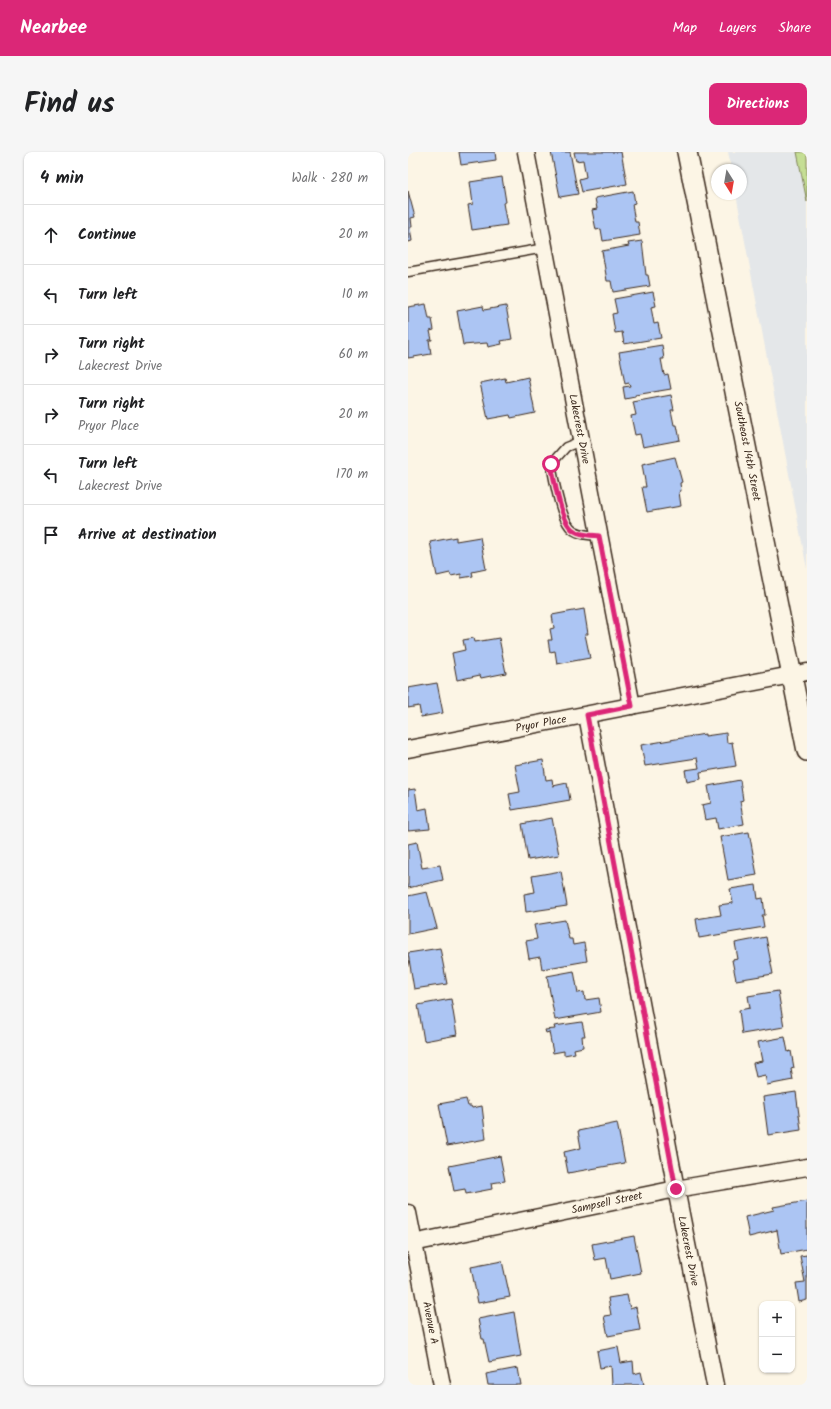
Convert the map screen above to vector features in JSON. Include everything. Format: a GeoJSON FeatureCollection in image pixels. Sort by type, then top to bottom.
{"type":"FeatureCollection","features":[{"type":"Feature","properties":{"kind":"street","name":"Lakecrest Drive"},"geometry":{"type":"LineString","coordinates":[[526,152],[632,706]]}},
{"type":"Feature","properties":{"kind":"street","name":"Southeast 14th Street"},"geometry":{"type":"LineString","coordinates":[[687,152],[799,674],[807,751]]}},
{"type":"Feature","properties":{"kind":"street","name":"Pryor Place"},"geometry":{"type":"LineString","coordinates":[[408,749],[799,674]]}},
{"type":"Feature","properties":{"kind":"street","name":"Lakecrest Drive"},"geometry":{"type":"LineString","coordinates":[[587,715],[676,1189],[715,1385]]}},
{"type":"Feature","properties":{"kind":"street","name":"Sampsell Street"},"geometry":{"type":"LineString","coordinates":[[411,1243],[676,1189],[807,1167]]}},
{"type":"Feature","properties":{"kind":"street","name":"Avenue A"},"geometry":{"type":"LineString","coordinates":[[408,1213],[411,1243],[442,1385]]}},
{"type":"Feature","properties":{"kind":"lane"},"geometry":{"type":"LineString","coordinates":[[408,272],[545,248]]}},
{"type":"Feature","properties":{"kind":"lane"},"geometry":{"type":"LineString","coordinates":[[581,441],[566,447],[551,464],[558,498],[570,528],[581,534],[599,536]]}},
{"type":"Feature","properties":{"kind":"shaded area"},"geometry":{"type":"Polygon","coordinates":[[[728,152],[807,152],[807,569],[737,200],[747,200],[747,164],[731,164],[728,152]]]}},
{"type":"Feature","properties":{"kind":"green space"},"geometry":{"type":"Polygon","coordinates":[[[797,152],[807,152],[807,202],[797,152]]]}},
{"type":"Feature","properties":{"kind":"building"},"geometry":{"type":"Polygon","coordinates":[[[459,152],[495,152],[496,160],[461,165],[459,152]]]}},
{"type":"Feature","properties":{"kind":"building"},"geometry":{"type":"Polygon","coordinates":[[[551,152],[570,152],[578,194],[560,197],[551,152]]]}},
{"type":"Feature","properties":{"kind":"building"},"geometry":{"type":"Polygon","coordinates":[[[574,152],[621,152],[627,184],[582,192],[579,179],[586,177],[583,160],[576,161],[574,152]]]}},
{"type":"Feature","properties":{"kind":"building"},"geometry":{"type":"Polygon","coordinates":[[[502,177],[506,202],[503,203],[507,225],[472,230],[468,205],[473,204],[470,182],[502,177]]]}},
{"type":"Feature","properties":{"kind":"building"},"geometry":{"type":"Polygon","coordinates":[[[408,191],[415,217],[411,218],[412,227],[410,227],[412,241],[408,242],[408,191]]]}},
{"type":"Feature","properties":{"kind":"building"},"geometry":{"type":"Polygon","coordinates":[[[633,191],[635,203],[632,204],[635,222],[638,222],[640,235],[603,241],[601,229],[596,230],[592,210],[597,209],[595,198],[633,191]]]}},
{"type":"Feature","properties":{"kind":"building"},"geometry":{"type":"Polygon","coordinates":[[[642,241],[646,275],[648,275],[650,286],[613,292],[611,281],[607,281],[602,251],[629,246],[628,243],[642,241]]]}},
{"type":"Feature","properties":{"kind":"building"},"geometry":{"type":"Polygon","coordinates":[[[653,292],[656,306],[651,307],[654,324],[658,323],[661,338],[624,344],[622,332],[615,333],[612,314],[617,313],[614,299],[653,292]]]}},
{"type":"Feature","properties":{"kind":"building"},"geometry":{"type":"Polygon","coordinates":[[[426,304],[429,319],[432,319],[434,330],[430,331],[432,340],[429,340],[431,354],[408,358],[408,307],[426,304]]]}},
{"type":"Feature","properties":{"kind":"building"},"geometry":{"type":"Polygon","coordinates":[[[483,306],[484,310],[506,306],[512,339],[501,341],[502,344],[488,347],[487,343],[463,345],[457,311],[483,306]]]}},
{"type":"Feature","properties":{"kind":"building"},"geometry":{"type":"Polygon","coordinates":[[[662,345],[664,359],[661,359],[664,375],[668,374],[671,389],[635,395],[635,397],[625,399],[623,387],[630,386],[629,383],[625,384],[619,352],[662,345]]]}},
{"type":"Feature","properties":{"kind":"building"},"geometry":{"type":"Polygon","coordinates":[[[528,377],[535,413],[511,418],[510,415],[488,419],[480,383],[505,378],[506,382],[528,377]]]}},
{"type":"Feature","properties":{"kind":"building"},"geometry":{"type":"Polygon","coordinates":[[[671,395],[674,410],[671,410],[674,425],[677,425],[680,440],[643,447],[640,434],[635,435],[631,416],[636,415],[633,402],[671,395]]]}},
{"type":"Feature","properties":{"kind":"building"},"geometry":{"type":"Polygon","coordinates":[[[675,457],[682,482],[680,483],[681,491],[679,492],[681,506],[647,512],[642,487],[646,487],[642,464],[675,457]]]}},
{"type":"Feature","properties":{"kind":"building"},"geometry":{"type":"Polygon","coordinates":[[[456,537],[456,541],[480,537],[486,569],[472,572],[473,576],[461,578],[461,574],[451,576],[450,573],[437,576],[430,542],[456,537]]]}},
{"type":"Feature","properties":{"kind":"building"},"geometry":{"type":"Polygon","coordinates":[[[584,609],[588,634],[585,634],[590,658],[557,664],[555,651],[550,652],[548,640],[552,640],[550,629],[554,628],[552,615],[584,609]]]}},
{"type":"Feature","properties":{"kind":"building"},"geometry":{"type":"Polygon","coordinates":[[[474,638],[475,642],[499,638],[506,673],[481,678],[480,675],[457,680],[452,653],[465,650],[463,640],[474,638]]]}},
{"type":"Feature","properties":{"kind":"building"},"geometry":{"type":"Polygon","coordinates":[[[437,683],[443,713],[421,717],[419,706],[408,708],[408,688],[437,683]]]}},
{"type":"Feature","properties":{"kind":"building"},"geometry":{"type":"Polygon","coordinates":[[[726,733],[727,743],[732,742],[736,766],[700,772],[701,779],[687,782],[685,770],[699,768],[697,758],[645,766],[641,745],[705,734],[705,736],[726,733]]]}},
{"type":"Feature","properties":{"kind":"building"},"geometry":{"type":"Polygon","coordinates":[[[543,760],[546,780],[552,779],[553,786],[567,783],[570,800],[512,810],[509,794],[520,792],[515,765],[543,760]]]}},
{"type":"Feature","properties":{"kind":"building"},"geometry":{"type":"Polygon","coordinates":[[[740,780],[743,800],[740,801],[744,824],[718,829],[716,818],[705,820],[702,805],[711,803],[708,786],[740,780]]]}},
{"type":"Feature","properties":{"kind":"building"},"geometry":{"type":"Polygon","coordinates":[[[415,789],[418,810],[427,808],[430,829],[408,831],[408,790],[415,789]]]}},
{"type":"Feature","properties":{"kind":"building"},"geometry":{"type":"Polygon","coordinates":[[[552,818],[559,855],[528,860],[522,824],[552,818]]]}},
{"type":"Feature","properties":{"kind":"building"},"geometry":{"type":"Polygon","coordinates":[[[749,832],[757,875],[728,880],[720,837],[749,832]]]}},
{"type":"Feature","properties":{"kind":"building"},"geometry":{"type":"Polygon","coordinates":[[[417,842],[422,868],[440,865],[443,880],[408,888],[408,844],[417,842]]]}},
{"type":"Feature","properties":{"kind":"building"},"geometry":{"type":"Polygon","coordinates":[[[561,871],[567,906],[526,912],[524,894],[535,892],[532,876],[561,871]]]}},
{"type":"Feature","properties":{"kind":"building"},"geometry":{"type":"Polygon","coordinates":[[[756,885],[758,899],[763,898],[765,915],[762,915],[764,927],[699,938],[696,919],[721,915],[719,905],[733,903],[730,889],[756,885]]]}},
{"type":"Feature","properties":{"kind":"building"},"geometry":{"type":"Polygon","coordinates":[[[427,892],[437,928],[408,934],[408,896],[427,892]]]}},
{"type":"Feature","properties":{"kind":"building"},"geometry":{"type":"Polygon","coordinates":[[[565,920],[569,939],[572,939],[573,945],[584,943],[587,961],[542,969],[540,957],[529,959],[526,941],[537,939],[534,925],[565,920]]]}},
{"type":"Feature","properties":{"kind":"building"},"geometry":{"type":"Polygon","coordinates":[[[766,937],[773,974],[736,980],[732,960],[738,959],[735,943],[766,937]]]}},
{"type":"Feature","properties":{"kind":"building"},"geometry":{"type":"Polygon","coordinates":[[[440,948],[447,984],[414,989],[408,953],[440,948]]]}},
{"type":"Feature","properties":{"kind":"building"},"geometry":{"type":"Polygon","coordinates":[[[574,971],[578,993],[584,992],[585,1000],[599,998],[601,1012],[555,1020],[547,976],[574,971]]]}},
{"type":"Feature","properties":{"kind":"building"},"geometry":{"type":"Polygon","coordinates":[[[778,991],[784,1027],[742,1034],[739,1010],[750,1008],[748,996],[778,991]]]}},
{"type":"Feature","properties":{"kind":"building"},"geometry":{"type":"Polygon","coordinates":[[[451,999],[457,1035],[424,1041],[418,1005],[451,999]]]}},
{"type":"Feature","properties":{"kind":"building"},"geometry":{"type":"Polygon","coordinates":[[[582,1022],[585,1036],[582,1036],[583,1047],[574,1049],[575,1053],[564,1055],[564,1051],[553,1053],[549,1032],[546,1033],[545,1030],[555,1029],[554,1026],[582,1022]]]}},
{"type":"Feature","properties":{"kind":"building"},"geometry":{"type":"Polygon","coordinates":[[[785,1037],[788,1052],[791,1051],[794,1068],[791,1069],[793,1080],[767,1085],[765,1075],[756,1077],[753,1063],[762,1061],[758,1042],[785,1037]]]}},
{"type":"Feature","properties":{"kind":"building"},"geometry":{"type":"Polygon","coordinates":[[[796,1092],[801,1130],[768,1135],[763,1097],[796,1092]]]}},
{"type":"Feature","properties":{"kind":"building"},"geometry":{"type":"Polygon","coordinates":[[[466,1099],[468,1106],[471,1106],[472,1108],[482,1106],[486,1139],[447,1146],[439,1104],[466,1099]]]}},
{"type":"Feature","properties":{"kind":"building"},"geometry":{"type":"Polygon","coordinates":[[[617,1123],[625,1163],[568,1173],[564,1152],[581,1148],[578,1131],[617,1123]]]}},
{"type":"Feature","properties":{"kind":"building"},"geometry":{"type":"Polygon","coordinates":[[[500,1156],[505,1181],[491,1183],[492,1189],[466,1194],[465,1189],[454,1191],[449,1166],[500,1156]]]}},
{"type":"Feature","properties":{"kind":"building"},"geometry":{"type":"Polygon","coordinates":[[[807,1201],[807,1249],[781,1254],[777,1230],[749,1237],[745,1217],[774,1210],[773,1207],[807,1201]]]}},
{"type":"Feature","properties":{"kind":"building"},"geometry":{"type":"Polygon","coordinates":[[[634,1236],[641,1273],[610,1279],[606,1258],[595,1260],[592,1244],[634,1236]]]}},
{"type":"Feature","properties":{"kind":"building"},"geometry":{"type":"Polygon","coordinates":[[[807,1255],[807,1300],[799,1302],[796,1283],[805,1282],[800,1256],[807,1255]]]}},
{"type":"Feature","properties":{"kind":"building"},"geometry":{"type":"Polygon","coordinates":[[[502,1261],[510,1297],[478,1303],[471,1267],[502,1261]]]}},
{"type":"Feature","properties":{"kind":"building"},"geometry":{"type":"Polygon","coordinates":[[[627,1295],[630,1309],[636,1307],[640,1330],[608,1336],[604,1316],[611,1315],[608,1298],[627,1295]]]}},
{"type":"Feature","properties":{"kind":"building"},"geometry":{"type":"Polygon","coordinates":[[[514,1312],[521,1356],[489,1362],[478,1319],[514,1312]]]}},
{"type":"Feature","properties":{"kind":"building"},"geometry":{"type":"Polygon","coordinates":[[[618,1347],[621,1363],[633,1361],[634,1374],[641,1372],[644,1385],[612,1385],[611,1366],[600,1368],[597,1351],[618,1347]]]}},
{"type":"Feature","properties":{"kind":"building"},"geometry":{"type":"Polygon","coordinates":[[[518,1368],[521,1385],[488,1385],[486,1374],[518,1368]]]}},
{"type":"Feature","properties":{"kind":"route"},"geometry":{"type":"LineString","coordinates":[[551,464],[558,498],[570,528],[581,534],[599,536],[632,706],[587,715],[676,1189]]}}]}
